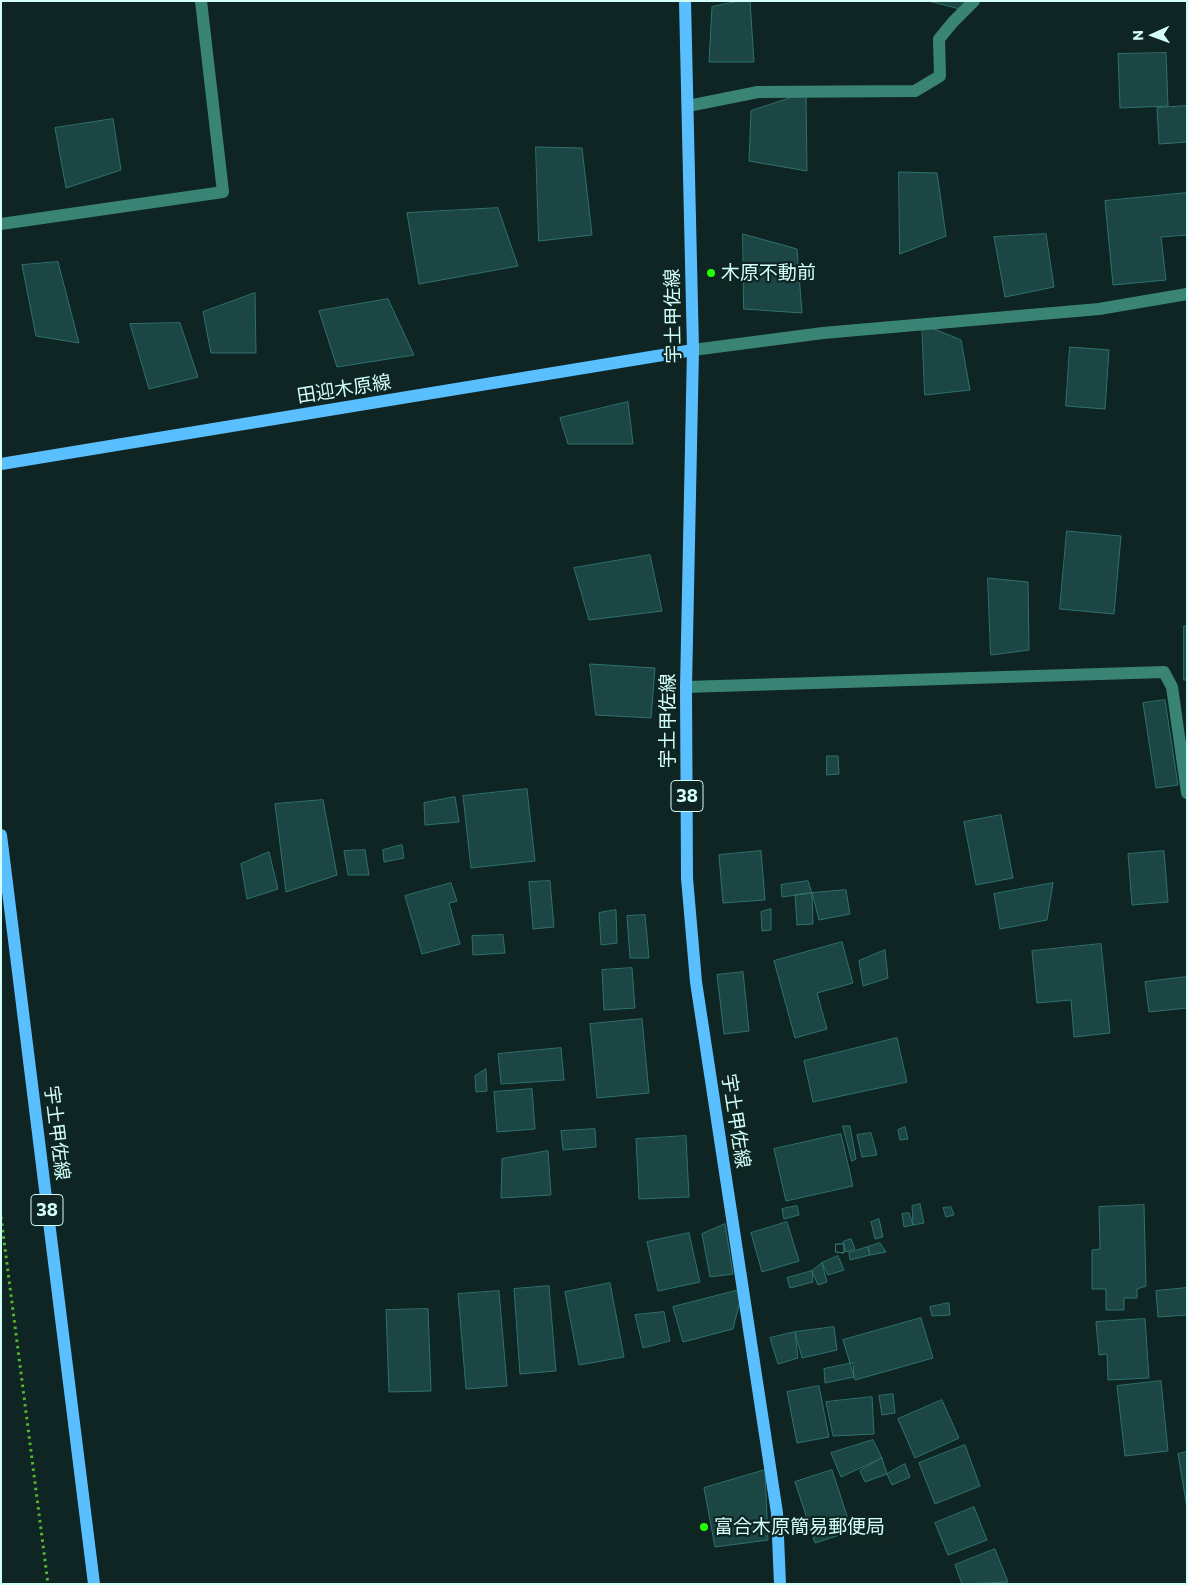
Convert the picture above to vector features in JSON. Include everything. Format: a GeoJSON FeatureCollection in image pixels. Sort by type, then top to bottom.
{"type":"FeatureCollection","features":[{"type":"Feature","properties":{"kind":"main road","name":"宇土甲佐線"},"geometry":{"type":"LineString","coordinates":[[685,1],[694,350],[686,686],[687,878],[696,982],[777,1513],[780,1584]]}},
{"type":"Feature","properties":{"kind":"main road","name":"田迎木原線"},"geometry":{"type":"LineString","coordinates":[[1,464],[694,350]]}},
{"type":"Feature","properties":{"kind":"main road","name":"宇土甲佐線"},"geometry":{"type":"LineString","coordinates":[[1,836],[94,1584]]}},
{"type":"Feature","properties":{"kind":"street"},"geometry":{"type":"LineString","coordinates":[[1,224],[223,192],[201,1]]}},
{"type":"Feature","properties":{"kind":"street"},"geometry":{"type":"LineString","coordinates":[[688,106],[758,92],[914,91],[940,76],[939,39],[974,1]]}},
{"type":"Feature","properties":{"kind":"street"},"geometry":{"type":"LineString","coordinates":[[694,350],[823,333],[1099,309],[1187,294]]}},
{"type":"Feature","properties":{"kind":"street"},"geometry":{"type":"LineString","coordinates":[[686,686],[1164,672],[1172,687],[1187,793]]}},
{"type":"Feature","properties":{"kind":"path"},"geometry":{"type":"LineString","coordinates":[[1,1217],[48,1584]]}},
{"type":"Feature","properties":{"kind":"building"},"geometry":{"type":"Polygon","coordinates":[[[739,1],[750,1],[754,62],[709,62],[712,7],[739,1]]]}},
{"type":"Feature","properties":{"kind":"building"},"geometry":{"type":"Polygon","coordinates":[[[929,1],[964,1],[965,10],[929,1]]]}},
{"type":"Feature","properties":{"kind":"building"},"geometry":{"type":"Polygon","coordinates":[[[1166,53],[1168,106],[1120,108],[1118,54],[1166,53]]]}},
{"type":"Feature","properties":{"kind":"building"},"geometry":{"type":"Polygon","coordinates":[[[806,93],[807,171],[749,161],[751,111],[806,93]]]}},
{"type":"Feature","properties":{"kind":"building"},"geometry":{"type":"Polygon","coordinates":[[[1187,106],[1187,142],[1159,144],[1157,108],[1187,106]]]}},
{"type":"Feature","properties":{"kind":"building"},"geometry":{"type":"Polygon","coordinates":[[[113,119],[121,170],[66,188],[55,128],[113,119]]]}},
{"type":"Feature","properties":{"kind":"building"},"geometry":{"type":"Polygon","coordinates":[[[536,147],[582,148],[592,235],[539,241],[536,147]]]}},
{"type":"Feature","properties":{"kind":"building"},"geometry":{"type":"Polygon","coordinates":[[[899,172],[937,173],[946,236],[900,254],[899,172]]]}},
{"type":"Feature","properties":{"kind":"building"},"geometry":{"type":"Polygon","coordinates":[[[1187,193],[1187,235],[1161,237],[1166,280],[1113,285],[1105,201],[1187,193]]]}},
{"type":"Feature","properties":{"kind":"building"},"geometry":{"type":"Polygon","coordinates":[[[498,208],[518,266],[419,284],[407,213],[498,208]]]}},
{"type":"Feature","properties":{"kind":"building"},"geometry":{"type":"Polygon","coordinates":[[[743,234],[797,249],[802,313],[744,309],[743,234]]]}},
{"type":"Feature","properties":{"kind":"building"},"geometry":{"type":"Polygon","coordinates":[[[1046,234],[1054,287],[1005,297],[994,237],[1046,234]]]}},
{"type":"Feature","properties":{"kind":"building"},"geometry":{"type":"Polygon","coordinates":[[[58,262],[79,343],[36,336],[22,265],[58,262]]]}},
{"type":"Feature","properties":{"kind":"building"},"geometry":{"type":"Polygon","coordinates":[[[255,293],[256,353],[211,353],[203,312],[255,293]]]}},
{"type":"Feature","properties":{"kind":"building"},"geometry":{"type":"Polygon","coordinates":[[[388,299],[414,355],[337,367],[319,311],[388,299]]]}},
{"type":"Feature","properties":{"kind":"building"},"geometry":{"type":"Polygon","coordinates":[[[180,323],[198,377],[149,389],[130,324],[180,323]]]}},
{"type":"Feature","properties":{"kind":"building"},"geometry":{"type":"Polygon","coordinates":[[[922,324],[961,340],[970,390],[925,395],[922,324]]]}},
{"type":"Feature","properties":{"kind":"building"},"geometry":{"type":"Polygon","coordinates":[[[1070,347],[1109,350],[1105,409],[1066,406],[1070,347]]]}},
{"type":"Feature","properties":{"kind":"building"},"geometry":{"type":"Polygon","coordinates":[[[628,402],[633,444],[568,444],[560,418],[628,402]]]}},
{"type":"Feature","properties":{"kind":"building"},"geometry":{"type":"Polygon","coordinates":[[[1067,531],[1121,536],[1114,614],[1060,609],[1067,531]]]}},
{"type":"Feature","properties":{"kind":"building"},"geometry":{"type":"Polygon","coordinates":[[[650,555],[662,611],[589,620],[574,568],[650,555]]]}},
{"type":"Feature","properties":{"kind":"building"},"geometry":{"type":"Polygon","coordinates":[[[988,578],[1028,582],[1029,650],[991,655],[988,578]]]}},
{"type":"Feature","properties":{"kind":"building"},"geometry":{"type":"Polygon","coordinates":[[[1184,626],[1187,626],[1187,680],[1184,680],[1184,626]]]}},
{"type":"Feature","properties":{"kind":"building"},"geometry":{"type":"Polygon","coordinates":[[[590,664],[655,668],[651,718],[596,715],[590,664]]]}},
{"type":"Feature","properties":{"kind":"building"},"geometry":{"type":"Polygon","coordinates":[[[1165,700],[1178,785],[1156,788],[1143,703],[1165,700]]]}},
{"type":"Feature","properties":{"kind":"building"},"geometry":{"type":"Polygon","coordinates":[[[827,756],[838,756],[839,774],[827,775],[827,756]]]}},
{"type":"Feature","properties":{"kind":"building"},"geometry":{"type":"Polygon","coordinates":[[[527,789],[535,861],[471,868],[463,796],[527,789]]]}},
{"type":"Feature","properties":{"kind":"building"},"geometry":{"type":"Polygon","coordinates":[[[455,797],[459,822],[425,825],[424,803],[455,797]]]}},
{"type":"Feature","properties":{"kind":"building"},"geometry":{"type":"Polygon","coordinates":[[[323,800],[337,875],[286,892],[275,804],[323,800]]]}},
{"type":"Feature","properties":{"kind":"building"},"geometry":{"type":"Polygon","coordinates":[[[1001,815],[1013,878],[976,885],[964,822],[1001,815]]]}},
{"type":"Feature","properties":{"kind":"building"},"geometry":{"type":"Polygon","coordinates":[[[402,845],[404,858],[384,862],[383,850],[402,845]]]}},
{"type":"Feature","properties":{"kind":"building"},"geometry":{"type":"Polygon","coordinates":[[[365,850],[369,875],[348,875],[344,851],[365,850]]]}},
{"type":"Feature","properties":{"kind":"building"},"geometry":{"type":"Polygon","coordinates":[[[761,851],[765,900],[723,903],[719,855],[761,851]]]}},
{"type":"Feature","properties":{"kind":"building"},"geometry":{"type":"Polygon","coordinates":[[[1164,851],[1168,902],[1132,905],[1128,854],[1164,851]]]}},
{"type":"Feature","properties":{"kind":"building"},"geometry":{"type":"Polygon","coordinates":[[[269,852],[278,889],[247,899],[241,864],[269,852]]]}},
{"type":"Feature","properties":{"kind":"building"},"geometry":{"type":"Polygon","coordinates":[[[550,881],[554,927],[533,929],[529,882],[550,881]]]}},
{"type":"Feature","properties":{"kind":"building"},"geometry":{"type":"Polygon","coordinates":[[[808,881],[812,893],[782,897],[781,885],[808,881]]]}},
{"type":"Feature","properties":{"kind":"building"},"geometry":{"type":"Polygon","coordinates":[[[451,883],[457,901],[449,903],[460,944],[422,954],[405,896],[451,883]]]}},
{"type":"Feature","properties":{"kind":"building"},"geometry":{"type":"Polygon","coordinates":[[[1053,883],[1047,920],[1000,929],[994,894],[1053,883]]]}},
{"type":"Feature","properties":{"kind":"building"},"geometry":{"type":"Polygon","coordinates":[[[846,890],[850,914],[819,920],[812,893],[846,890]]]}},
{"type":"Feature","properties":{"kind":"building"},"geometry":{"type":"Polygon","coordinates":[[[812,893],[813,924],[797,925],[795,895],[812,893]]]}},
{"type":"Feature","properties":{"kind":"building"},"geometry":{"type":"Polygon","coordinates":[[[771,909],[771,930],[762,931],[761,912],[771,909]]]}},
{"type":"Feature","properties":{"kind":"building"},"geometry":{"type":"Polygon","coordinates":[[[616,910],[617,943],[601,945],[599,913],[616,910]]]}},
{"type":"Feature","properties":{"kind":"building"},"geometry":{"type":"Polygon","coordinates":[[[645,915],[649,958],[630,958],[627,916],[645,915]]]}},
{"type":"Feature","properties":{"kind":"building"},"geometry":{"type":"Polygon","coordinates":[[[503,935],[505,953],[473,955],[472,936],[503,935]]]}},
{"type":"Feature","properties":{"kind":"building"},"geometry":{"type":"Polygon","coordinates":[[[842,942],[853,983],[817,993],[827,1029],[795,1038],[774,961],[842,942]]]}},
{"type":"Feature","properties":{"kind":"building"},"geometry":{"type":"Polygon","coordinates":[[[1101,944],[1110,1033],[1074,1037],[1071,1000],[1037,1003],[1032,951],[1101,944]]]}},
{"type":"Feature","properties":{"kind":"building"},"geometry":{"type":"Polygon","coordinates":[[[885,950],[888,978],[863,986],[859,961],[885,950]]]}},
{"type":"Feature","properties":{"kind":"building"},"geometry":{"type":"Polygon","coordinates":[[[632,968],[635,1008],[604,1010],[602,970],[632,968]]]}},
{"type":"Feature","properties":{"kind":"building"},"geometry":{"type":"Polygon","coordinates":[[[743,972],[749,1031],[724,1034],[717,975],[743,972]]]}},
{"type":"Feature","properties":{"kind":"building"},"geometry":{"type":"Polygon","coordinates":[[[1187,977],[1187,1008],[1149,1012],[1145,982],[1187,977]]]}},
{"type":"Feature","properties":{"kind":"building"},"geometry":{"type":"Polygon","coordinates":[[[642,1019],[649,1093],[597,1098],[590,1024],[642,1019]]]}},
{"type":"Feature","properties":{"kind":"building"},"geometry":{"type":"Polygon","coordinates":[[[897,1038],[907,1082],[813,1102],[804,1061],[897,1038]]]}},
{"type":"Feature","properties":{"kind":"building"},"geometry":{"type":"Polygon","coordinates":[[[561,1048],[564,1080],[501,1084],[498,1054],[561,1048]]]}},
{"type":"Feature","properties":{"kind":"building"},"geometry":{"type":"Polygon","coordinates":[[[486,1069],[487,1091],[476,1092],[475,1076],[486,1069]]]}},
{"type":"Feature","properties":{"kind":"building"},"geometry":{"type":"Polygon","coordinates":[[[532,1089],[535,1129],[497,1132],[494,1092],[532,1089]]]}},
{"type":"Feature","properties":{"kind":"building"},"geometry":{"type":"Polygon","coordinates":[[[843,1126],[850,1126],[856,1159],[852,1161],[843,1126]]]}},
{"type":"Feature","properties":{"kind":"building"},"geometry":{"type":"Polygon","coordinates":[[[905,1127],[908,1139],[900,1140],[898,1130],[905,1127]]]}},
{"type":"Feature","properties":{"kind":"building"},"geometry":{"type":"Polygon","coordinates":[[[595,1129],[596,1147],[563,1150],[561,1131],[595,1129]]]}},
{"type":"Feature","properties":{"kind":"building"},"geometry":{"type":"Polygon","coordinates":[[[871,1133],[877,1155],[862,1157],[857,1135],[871,1133]]]}},
{"type":"Feature","properties":{"kind":"building"},"geometry":{"type":"Polygon","coordinates":[[[841,1134],[853,1186],[786,1201],[774,1149],[841,1134]]]}},
{"type":"Feature","properties":{"kind":"building"},"geometry":{"type":"Polygon","coordinates":[[[686,1136],[689,1197],[639,1199],[636,1139],[686,1136]]]}},
{"type":"Feature","properties":{"kind":"building"},"geometry":{"type":"Polygon","coordinates":[[[548,1151],[551,1195],[501,1198],[502,1159],[548,1151]]]}},
{"type":"Feature","properties":{"kind":"building"},"geometry":{"type":"Polygon","coordinates":[[[920,1204],[924,1223],[913,1225],[912,1206],[920,1204]]]}},
{"type":"Feature","properties":{"kind":"building"},"geometry":{"type":"Polygon","coordinates":[[[1144,1205],[1146,1286],[1137,1289],[1137,1298],[1124,1298],[1124,1310],[1106,1310],[1106,1289],[1092,1289],[1092,1250],[1100,1249],[1099,1207],[1144,1205]]]}},
{"type":"Feature","properties":{"kind":"building"},"geometry":{"type":"Polygon","coordinates":[[[797,1206],[799,1215],[784,1219],[782,1209],[797,1206]]]}},
{"type":"Feature","properties":{"kind":"building"},"geometry":{"type":"Polygon","coordinates":[[[951,1207],[954,1215],[946,1217],[943,1208],[951,1207]]]}},
{"type":"Feature","properties":{"kind":"building"},"geometry":{"type":"Polygon","coordinates":[[[909,1213],[913,1225],[904,1227],[902,1214],[909,1213]]]}},
{"type":"Feature","properties":{"kind":"building"},"geometry":{"type":"Polygon","coordinates":[[[879,1219],[883,1237],[875,1239],[871,1222],[879,1219]]]}},
{"type":"Feature","properties":{"kind":"building"},"geometry":{"type":"Polygon","coordinates":[[[787,1222],[799,1261],[762,1272],[751,1233],[787,1222]]]}},
{"type":"Feature","properties":{"kind":"building"},"geometry":{"type":"Polygon","coordinates":[[[725,1224],[733,1274],[710,1277],[702,1234],[725,1224]]]}},
{"type":"Feature","properties":{"kind":"building"},"geometry":{"type":"Polygon","coordinates":[[[689,1233],[700,1282],[658,1291],[647,1242],[689,1233]]]}},
{"type":"Feature","properties":{"kind":"building"},"geometry":{"type":"Polygon","coordinates":[[[851,1239],[855,1249],[846,1252],[843,1242],[851,1239]]]}},
{"type":"Feature","properties":{"kind":"building"},"geometry":{"type":"Polygon","coordinates":[[[880,1243],[886,1252],[870,1255],[868,1247],[880,1243]]]}},
{"type":"Feature","properties":{"kind":"building"},"geometry":{"type":"Polygon","coordinates":[[[836,1244],[844,1244],[844,1253],[836,1252],[836,1244]]]}},
{"type":"Feature","properties":{"kind":"building"},"geometry":{"type":"Polygon","coordinates":[[[836,1244],[844,1244],[844,1253],[836,1252],[836,1244]]]}},
{"type":"Feature","properties":{"kind":"building"},"geometry":{"type":"Polygon","coordinates":[[[868,1247],[870,1255],[850,1260],[849,1253],[868,1247]]]}},
{"type":"Feature","properties":{"kind":"building"},"geometry":{"type":"Polygon","coordinates":[[[838,1256],[844,1270],[828,1275],[822,1263],[838,1256]]]}},
{"type":"Feature","properties":{"kind":"building"},"geometry":{"type":"Polygon","coordinates":[[[822,1263],[827,1282],[818,1285],[812,1271],[822,1263]]]}},
{"type":"Feature","properties":{"kind":"building"},"geometry":{"type":"Polygon","coordinates":[[[812,1271],[813,1282],[790,1288],[787,1278],[812,1271]]]}},
{"type":"Feature","properties":{"kind":"building"},"geometry":{"type":"Polygon","coordinates":[[[610,1283],[624,1357],[579,1365],[565,1292],[610,1283]]]}},
{"type":"Feature","properties":{"kind":"building"},"geometry":{"type":"Polygon","coordinates":[[[549,1286],[556,1371],[520,1374],[514,1289],[549,1286]]]}},
{"type":"Feature","properties":{"kind":"building"},"geometry":{"type":"Polygon","coordinates":[[[1187,1288],[1187,1315],[1158,1317],[1156,1291],[1187,1288]]]}},
{"type":"Feature","properties":{"kind":"building"},"geometry":{"type":"Polygon","coordinates":[[[743,1289],[733,1329],[683,1342],[673,1307],[743,1289]]]}},
{"type":"Feature","properties":{"kind":"building"},"geometry":{"type":"Polygon","coordinates":[[[499,1291],[507,1386],[466,1389],[458,1294],[499,1291]]]}},
{"type":"Feature","properties":{"kind":"building"},"geometry":{"type":"Polygon","coordinates":[[[949,1303],[950,1315],[932,1316],[930,1307],[949,1303]]]}},
{"type":"Feature","properties":{"kind":"building"},"geometry":{"type":"Polygon","coordinates":[[[428,1309],[431,1391],[389,1392],[386,1310],[428,1309]]]}},
{"type":"Feature","properties":{"kind":"building"},"geometry":{"type":"Polygon","coordinates":[[[664,1312],[670,1341],[643,1348],[635,1315],[664,1312]]]}},
{"type":"Feature","properties":{"kind":"building"},"geometry":{"type":"Polygon","coordinates":[[[921,1318],[933,1358],[855,1380],[843,1340],[921,1318]]]}},
{"type":"Feature","properties":{"kind":"building"},"geometry":{"type":"Polygon","coordinates":[[[1145,1319],[1149,1378],[1108,1380],[1107,1354],[1099,1355],[1096,1322],[1145,1319]]]}},
{"type":"Feature","properties":{"kind":"building"},"geometry":{"type":"Polygon","coordinates":[[[834,1327],[837,1350],[802,1358],[795,1332],[834,1327]]]}},
{"type":"Feature","properties":{"kind":"building"},"geometry":{"type":"Polygon","coordinates":[[[795,1332],[798,1358],[778,1364],[770,1338],[795,1332]]]}},
{"type":"Feature","properties":{"kind":"building"},"geometry":{"type":"Polygon","coordinates":[[[853,1363],[854,1377],[825,1383],[824,1369],[853,1363]]]}},
{"type":"Feature","properties":{"kind":"building"},"geometry":{"type":"Polygon","coordinates":[[[1161,1381],[1168,1451],[1125,1456],[1117,1386],[1161,1381]]]}},
{"type":"Feature","properties":{"kind":"building"},"geometry":{"type":"Polygon","coordinates":[[[819,1386],[829,1437],[797,1443],[787,1392],[819,1386]]]}},
{"type":"Feature","properties":{"kind":"building"},"geometry":{"type":"Polygon","coordinates":[[[893,1394],[895,1413],[882,1415],[879,1396],[893,1394]]]}},
{"type":"Feature","properties":{"kind":"building"},"geometry":{"type":"Polygon","coordinates":[[[872,1397],[874,1434],[833,1436],[826,1402],[872,1397]]]}},
{"type":"Feature","properties":{"kind":"building"},"geometry":{"type":"Polygon","coordinates":[[[942,1400],[959,1438],[915,1458],[898,1419],[942,1400]]]}},
{"type":"Feature","properties":{"kind":"building"},"geometry":{"type":"Polygon","coordinates":[[[873,1440],[882,1458],[841,1477],[831,1453],[873,1440]]]}},
{"type":"Feature","properties":{"kind":"building"},"geometry":{"type":"Polygon","coordinates":[[[965,1445],[980,1486],[935,1504],[919,1463],[965,1445]]]}},
{"type":"Feature","properties":{"kind":"building"},"geometry":{"type":"Polygon","coordinates":[[[1187,1452],[1187,1508],[1178,1454],[1187,1452]]]}},
{"type":"Feature","properties":{"kind":"building"},"geometry":{"type":"Polygon","coordinates":[[[882,1458],[887,1474],[865,1482],[860,1471],[882,1458]]]}},
{"type":"Feature","properties":{"kind":"building"},"geometry":{"type":"Polygon","coordinates":[[[905,1464],[910,1477],[892,1485],[887,1474],[905,1464]]]}},
{"type":"Feature","properties":{"kind":"building"},"geometry":{"type":"Polygon","coordinates":[[[765,1470],[768,1540],[715,1547],[704,1488],[765,1470]]]}},
{"type":"Feature","properties":{"kind":"building"},"geometry":{"type":"Polygon","coordinates":[[[832,1470],[852,1531],[815,1543],[795,1482],[832,1470]]]}},
{"type":"Feature","properties":{"kind":"building"},"geometry":{"type":"Polygon","coordinates":[[[974,1507],[987,1540],[948,1555],[935,1523],[974,1507]]]}},
{"type":"Feature","properties":{"kind":"building"},"geometry":{"type":"Polygon","coordinates":[[[995,1549],[1008,1582],[962,1584],[955,1565],[995,1549]]]}},
{"type":"Feature","properties":{"kind":"place","name":"木原不動前"},"geometry":{"type":"Point","coordinates":[711,273]}},
{"type":"Feature","properties":{"kind":"place","name":"富合木原簡易郵便局"},"geometry":{"type":"Point","coordinates":[704,1527]}}]}
